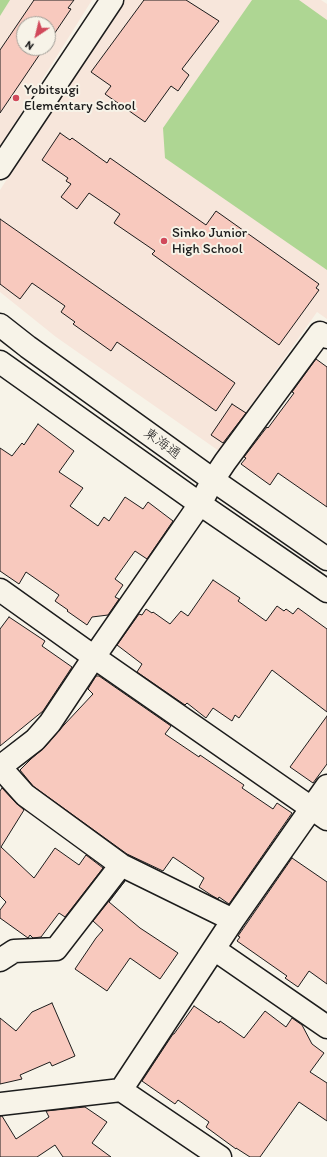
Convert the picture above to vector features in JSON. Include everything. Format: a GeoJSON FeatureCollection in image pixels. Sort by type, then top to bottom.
{"type":"FeatureCollection","features":[{"type":"Feature","properties":{"kind":"street"},"geometry":{"type":"LineString","coordinates":[[0,168],[112,0]]}},
{"type":"Feature","properties":{"kind":"street","name":"東海通"},"geometry":{"type":"LineString","coordinates":[[0,325],[28,347],[213,480],[327,559]]}},
{"type":"Feature","properties":{"kind":"street"},"geometry":{"type":"LineString","coordinates":[[233,920],[121,865],[25,795],[0,767],[35,740],[50,723],[200,504],[225,462],[320,333],[327,337]]}},
{"type":"Feature","properties":{"kind":"street","name":"東海通"},"geometry":{"type":"LineString","coordinates":[[0,362],[200,504],[327,591]]}},
{"type":"Feature","properties":{"kind":"street"},"geometry":{"type":"LineString","coordinates":[[0,590],[319,814]]}},
{"type":"Feature","properties":{"kind":"street"},"geometry":{"type":"LineString","coordinates":[[121,1090],[233,920],[319,814],[327,786]]}},
{"type":"Feature","properties":{"kind":"street"},"geometry":{"type":"LineString","coordinates":[[0,960],[14,951],[56,949],[121,865]]}},
{"type":"Feature","properties":{"kind":"street"},"geometry":{"type":"LineString","coordinates":[[214,949],[327,1027]]}},
{"type":"Feature","properties":{"kind":"street"},"geometry":{"type":"LineString","coordinates":[[0,1104],[121,1090],[220,1157]]}},
{"type":"Feature","properties":{"kind":"shaded area","name":"Yobitsugi Elementary School"},"geometry":{"type":"Polygon","coordinates":[[[0,0],[92,0],[0,147],[0,0]]]}},
{"type":"Feature","properties":{"kind":"shaded area","name":"Sinko Junior High School"},"geometry":{"type":"Polygon","coordinates":[[[122,0],[321,0],[327,4],[327,319],[317,312],[219,451],[56,337],[0,292],[0,190],[122,0]]]}},
{"type":"Feature","properties":{"kind":"green space"},"geometry":{"type":"Polygon","coordinates":[[[0,0],[10,0],[0,16],[0,0]]]}},
{"type":"Feature","properties":{"kind":"green space"},"geometry":{"type":"Polygon","coordinates":[[[252,0],[299,0],[327,20],[327,270],[165,158],[163,128],[252,0]]]}},
{"type":"Feature","properties":{"kind":"building"},"geometry":{"type":"Polygon","coordinates":[[[34,0],[74,0],[68,8],[71,9],[56,31],[56,16],[23,16],[34,0]]]}},
{"type":"Feature","properties":{"kind":"building"},"geometry":{"type":"Polygon","coordinates":[[[144,0],[186,0],[219,21],[182,69],[189,75],[178,91],[171,86],[145,122],[105,94],[111,86],[91,72],[144,0]]]}},
{"type":"Feature","properties":{"kind":"building"},"geometry":{"type":"Polygon","coordinates":[[[16,26],[16,56],[39,56],[0,113],[0,50],[16,26]]]}},
{"type":"Feature","properties":{"kind":"building"},"geometry":{"type":"Polygon","coordinates":[[[60,133],[70,140],[72,138],[107,163],[110,158],[206,225],[216,211],[319,284],[316,288],[319,290],[279,345],[152,254],[155,251],[114,223],[120,214],[89,193],[77,209],[61,197],[71,184],[66,181],[68,178],[42,160],[60,133]]]}},
{"type":"Feature","properties":{"kind":"building"},"geometry":{"type":"Polygon","coordinates":[[[0,219],[235,383],[216,411],[117,342],[111,351],[73,324],[75,322],[61,312],[65,306],[32,283],[20,299],[0,284],[0,219]]]}},
{"type":"Feature","properties":{"kind":"building"},"geometry":{"type":"Polygon","coordinates":[[[316,359],[327,367],[327,507],[278,473],[270,485],[241,464],[246,458],[244,457],[294,393],[292,392],[316,359]]]}},
{"type":"Feature","properties":{"kind":"building"},"geometry":{"type":"Polygon","coordinates":[[[232,404],[246,413],[223,443],[211,435],[232,404]]]}},
{"type":"Feature","properties":{"kind":"building"},"geometry":{"type":"Polygon","coordinates":[[[38,424],[74,451],[59,472],[83,488],[70,506],[98,526],[104,517],[109,521],[125,497],[143,509],[148,502],[173,521],[147,559],[135,551],[115,579],[123,585],[115,597],[119,599],[108,615],[92,617],[87,625],[55,601],[59,595],[26,572],[19,584],[0,571],[0,448],[12,456],[22,443],[24,445],[38,424]]]}},
{"type":"Feature","properties":{"kind":"building"},"geometry":{"type":"Polygon","coordinates":[[[213,580],[240,598],[238,601],[266,621],[277,606],[284,611],[286,609],[293,614],[298,608],[327,629],[327,712],[272,670],[239,718],[235,715],[232,721],[213,708],[206,718],[187,703],[185,705],[137,672],[142,664],[117,645],[139,614],[142,615],[146,609],[170,624],[181,611],[188,616],[213,580]]]}},
{"type":"Feature","properties":{"kind":"building"},"geometry":{"type":"Polygon","coordinates":[[[9,617],[45,641],[42,646],[72,667],[43,711],[0,746],[0,629],[9,617]]]}},
{"type":"Feature","properties":{"kind":"building"},"geometry":{"type":"Polygon","coordinates":[[[96,676],[99,676],[171,726],[165,734],[199,757],[200,755],[244,785],[242,788],[273,809],[277,803],[292,813],[229,904],[199,887],[204,878],[173,857],[163,871],[127,854],[33,786],[20,770],[44,748],[93,694],[88,689],[96,676]]]}},
{"type":"Feature","properties":{"kind":"building"},"geometry":{"type":"Polygon","coordinates":[[[327,716],[327,764],[313,783],[290,767],[327,716]]]}},
{"type":"Feature","properties":{"kind":"building"},"geometry":{"type":"Polygon","coordinates":[[[2,788],[24,810],[1,847],[34,878],[55,848],[79,865],[86,855],[103,868],[65,917],[59,913],[41,937],[33,938],[30,935],[28,938],[0,918],[0,910],[6,902],[0,896],[0,791],[2,788]]]}},
{"type":"Feature","properties":{"kind":"building"},"geometry":{"type":"Polygon","coordinates":[[[292,858],[327,882],[327,984],[309,971],[298,987],[285,978],[287,976],[237,941],[240,937],[238,936],[292,858]]]}},
{"type":"Feature","properties":{"kind":"building"},"geometry":{"type":"Polygon","coordinates":[[[125,881],[109,902],[140,928],[178,953],[160,979],[130,958],[107,991],[75,969],[103,930],[93,921],[125,881]]]}},
{"type":"Feature","properties":{"kind":"building"},"geometry":{"type":"Polygon","coordinates":[[[52,1003],[75,1056],[52,1066],[50,1062],[20,1075],[22,1079],[0,1084],[0,1018],[16,1031],[32,1012],[52,1003]]]}},
{"type":"Feature","properties":{"kind":"building"},"geometry":{"type":"Polygon","coordinates":[[[194,1006],[219,1023],[220,1021],[244,1038],[265,1011],[286,1027],[292,1018],[302,1025],[312,1044],[324,1053],[310,1072],[327,1083],[327,1121],[299,1102],[260,1157],[250,1157],[236,1149],[206,1127],[209,1122],[178,1100],[175,1104],[142,1081],[173,1034],[194,1006]]]}},
{"type":"Feature","properties":{"kind":"building"},"geometry":{"type":"Polygon","coordinates":[[[85,1107],[107,1122],[92,1143],[111,1157],[63,1157],[55,1145],[37,1157],[0,1157],[0,1116],[2,1116],[16,1139],[49,1117],[46,1111],[85,1107]]]}},
{"type":"Feature","properties":{"kind":"place","name":"Yobitsugi Elementary School"},"geometry":{"type":"Point","coordinates":[16,98]}},
{"type":"Feature","properties":{"kind":"place","name":"Sinko Junior High School"},"geometry":{"type":"Point","coordinates":[164,241]}}]}
